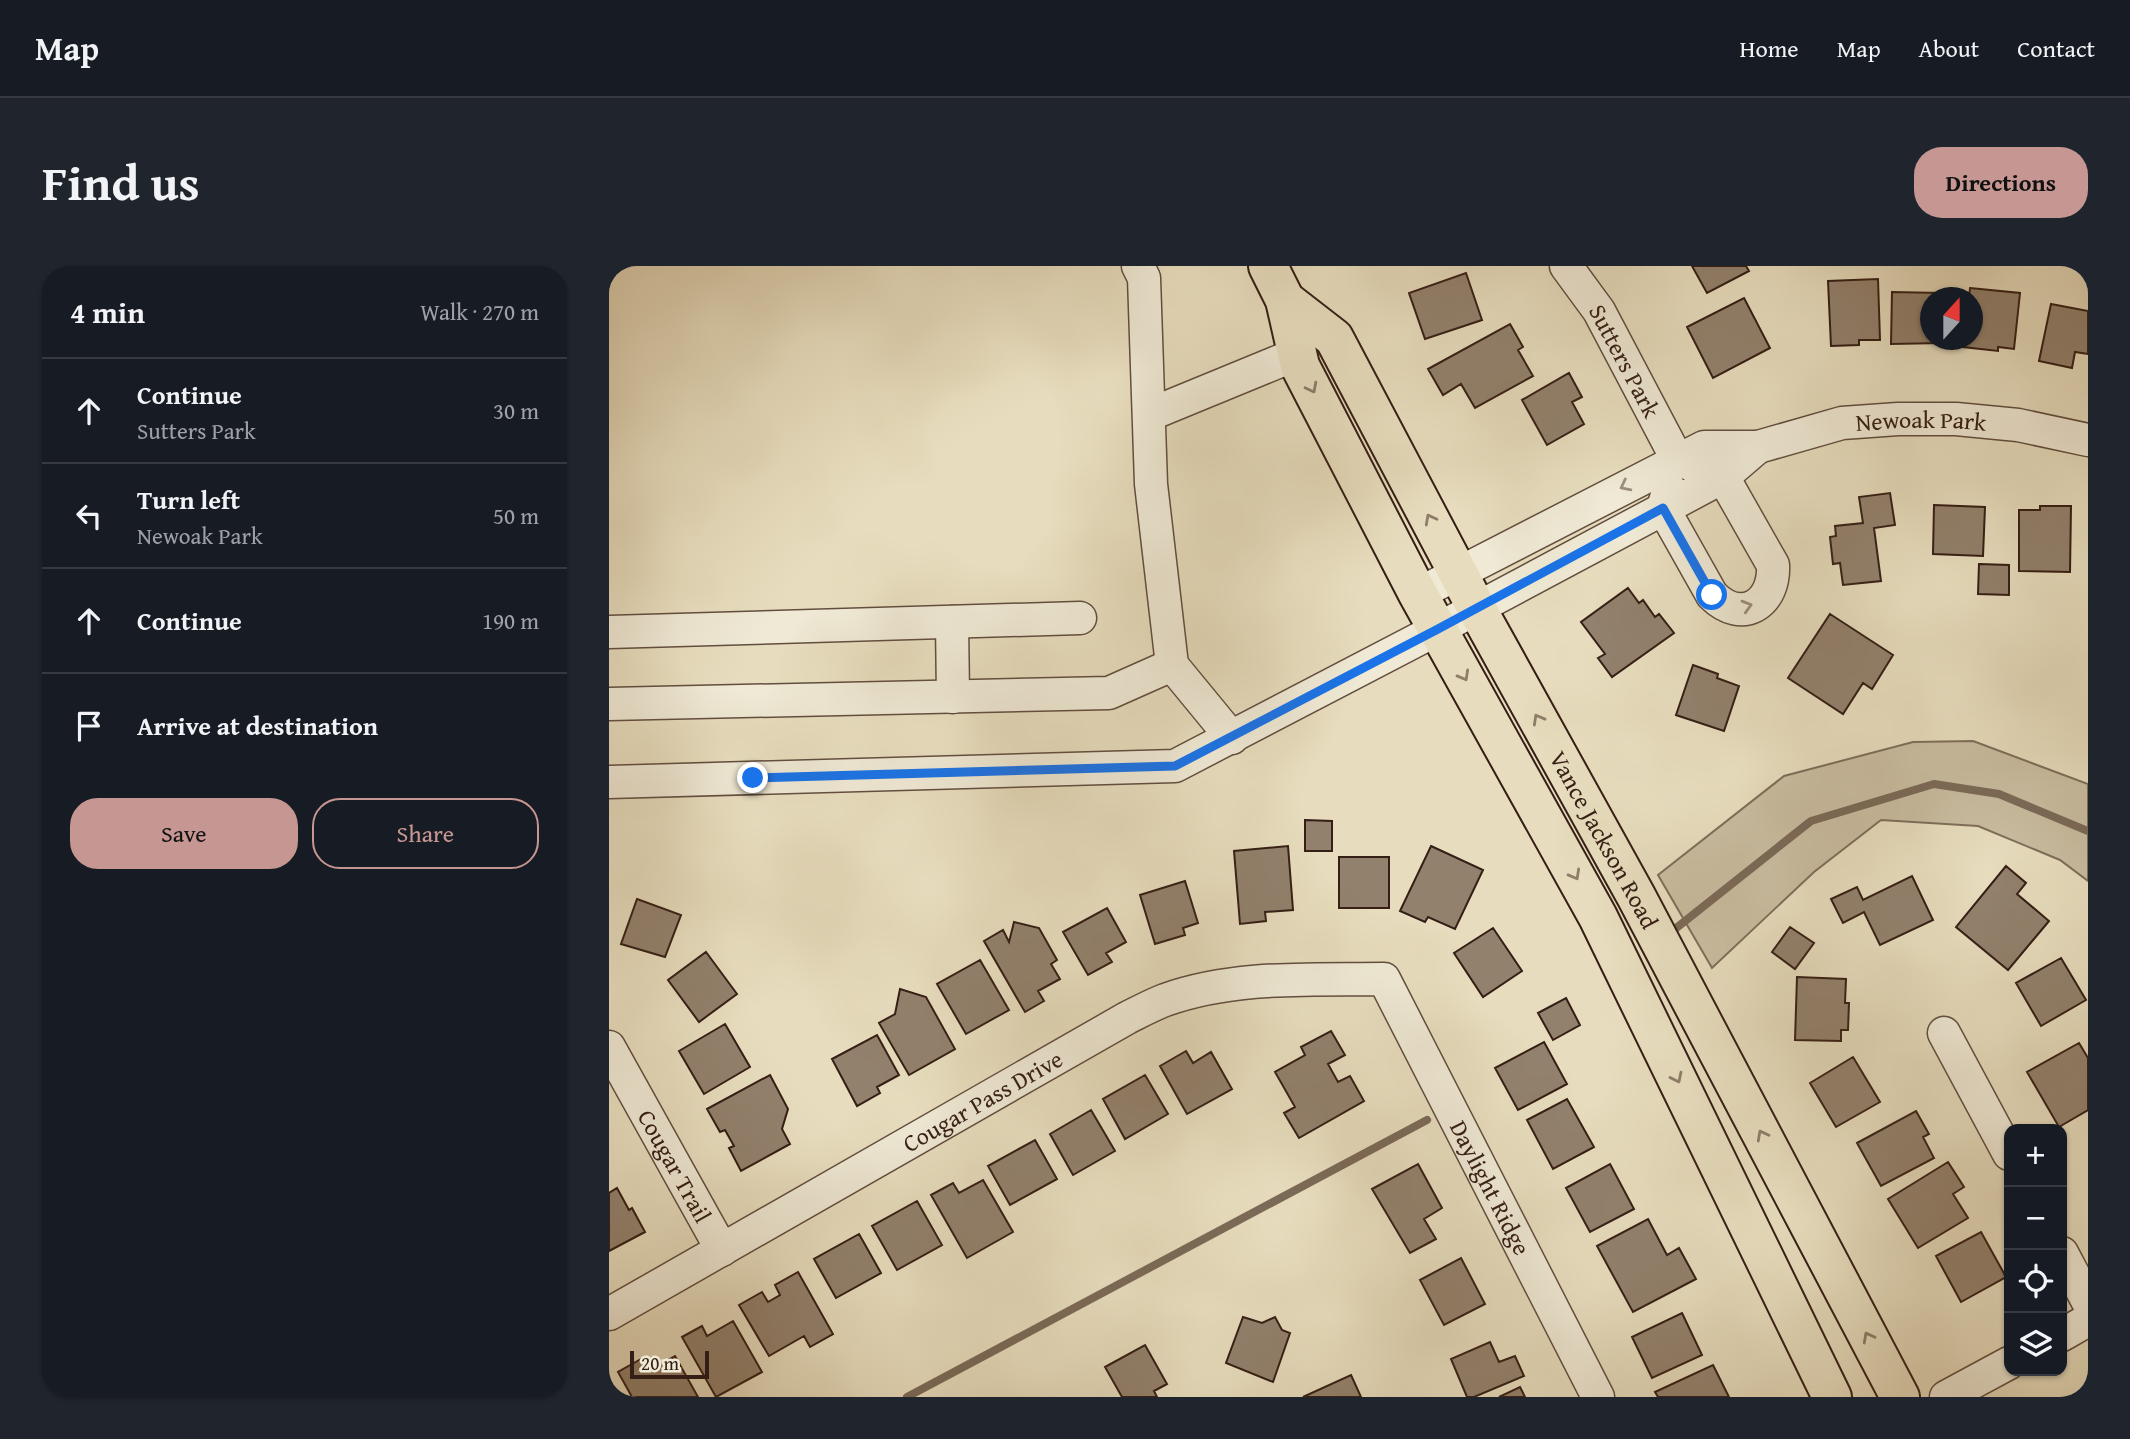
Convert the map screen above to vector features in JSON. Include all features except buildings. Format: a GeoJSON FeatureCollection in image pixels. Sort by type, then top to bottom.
{"type":"FeatureCollection","features":[{"type":"Feature","properties":{"kind":"main road","name":"Vance Jackson Road"},"geometry":{"type":"LineString","coordinates":[[1268,266],[1285,300],[1300,366],[1418,594],[1598,916],[1832,1397]]}},
{"type":"Feature","properties":{"kind":"main road","name":"Vance Jackson Road"},"geometry":{"type":"LineString","coordinates":[[1285,300],[1334,338],[1477,609],[1636,896],[1900,1397]]}},
{"type":"Feature","properties":{"kind":"street"},"geometry":{"type":"LineString","coordinates":[[1138,266],[1145,278],[1151,484],[1172,664],[1232,738]]}},
{"type":"Feature","properties":{"kind":"street","name":"Sutters Park"},"geometry":{"type":"LineString","coordinates":[[1566,266],[1599,311],[1677,459]]}},
{"type":"Feature","properties":{"kind":"street"},"geometry":{"type":"LineString","coordinates":[[1151,414],[1297,354]]}},
{"type":"Feature","properties":{"kind":"street","name":"Newoak Park"},"geometry":{"type":"LineString","coordinates":[[1418,594],[1704,447],[1758,447],[1842,423],[1898,419],[1956,419],[2018,425],[2088,440]]}},
{"type":"Feature","properties":{"kind":"street","name":"Newoak Park"},"geometry":{"type":"LineString","coordinates":[[609,782],[1175,766],[1723,477],[1758,447]]}},
{"type":"Feature","properties":{"kind":"street"},"geometry":{"type":"LineString","coordinates":[[1677,459],[1723,477],[1773,565],[1773,579],[1768,596],[1753,607],[1735,610],[1721,604],[1712,595],[1663,508],[1677,459]]}},
{"type":"Feature","properties":{"kind":"street"},"geometry":{"type":"LineString","coordinates":[[609,632],[1080,618]]}},
{"type":"Feature","properties":{"kind":"street"},"geometry":{"type":"LineString","coordinates":[[952,622],[953,697]]}},
{"type":"Feature","properties":{"kind":"street"},"geometry":{"type":"LineString","coordinates":[[609,704],[1109,693],[1172,664]]}},
{"type":"Feature","properties":{"kind":"street","name":"Cougar Pass Drive"},"geometry":{"type":"LineString","coordinates":[[609,1314],[1115,1025],[1164,1000],[1235,983],[1384,979]]}},
{"type":"Feature","properties":{"kind":"street","name":"Daylight Ridge"},"geometry":{"type":"LineString","coordinates":[[1384,979],[1598,1397]]}},
{"type":"Feature","properties":{"kind":"street"},"geometry":{"type":"LineString","coordinates":[[1944,1033],[2004,1145]]}},
{"type":"Feature","properties":{"kind":"street","name":"Cougar Trail"},"geometry":{"type":"LineString","coordinates":[[609,1047],[722,1250]]}},
{"type":"Feature","properties":{"kind":"street"},"geometry":{"type":"LineString","coordinates":[[2067,1262],[2088,1302]]}},
{"type":"Feature","properties":{"kind":"street"},"geometry":{"type":"LineString","coordinates":[[2067,1332],[2088,1320]]}},
{"type":"Feature","properties":{"kind":"street"},"geometry":{"type":"LineString","coordinates":[[1946,1397],[2004,1366]]}},
{"type":"Feature","properties":{"kind":"shaded area"},"geometry":{"type":"Polygon","coordinates":[[[1973,741],[2088,784],[2088,881],[2060,860],[1978,826],[1881,820],[1814,872],[1712,968],[1658,875],[1784,776],[1913,742],[1973,741]]]}},
{"type":"Feature","properties":{"kind":"waterway"},"geometry":{"type":"LineString","coordinates":[[1675,929],[1811,821],[1934,784],[1999,794],[2088,831]]}},
{"type":"Feature","properties":{"kind":"waterway"},"geometry":{"type":"LineString","coordinates":[[907,1397],[1427,1120]]}},
{"type":"Feature","properties":{"kind":"route"},"geometry":{"type":"LineString","coordinates":[[753,778],[1175,766],[1663,508],[1712,595]]}}]}
